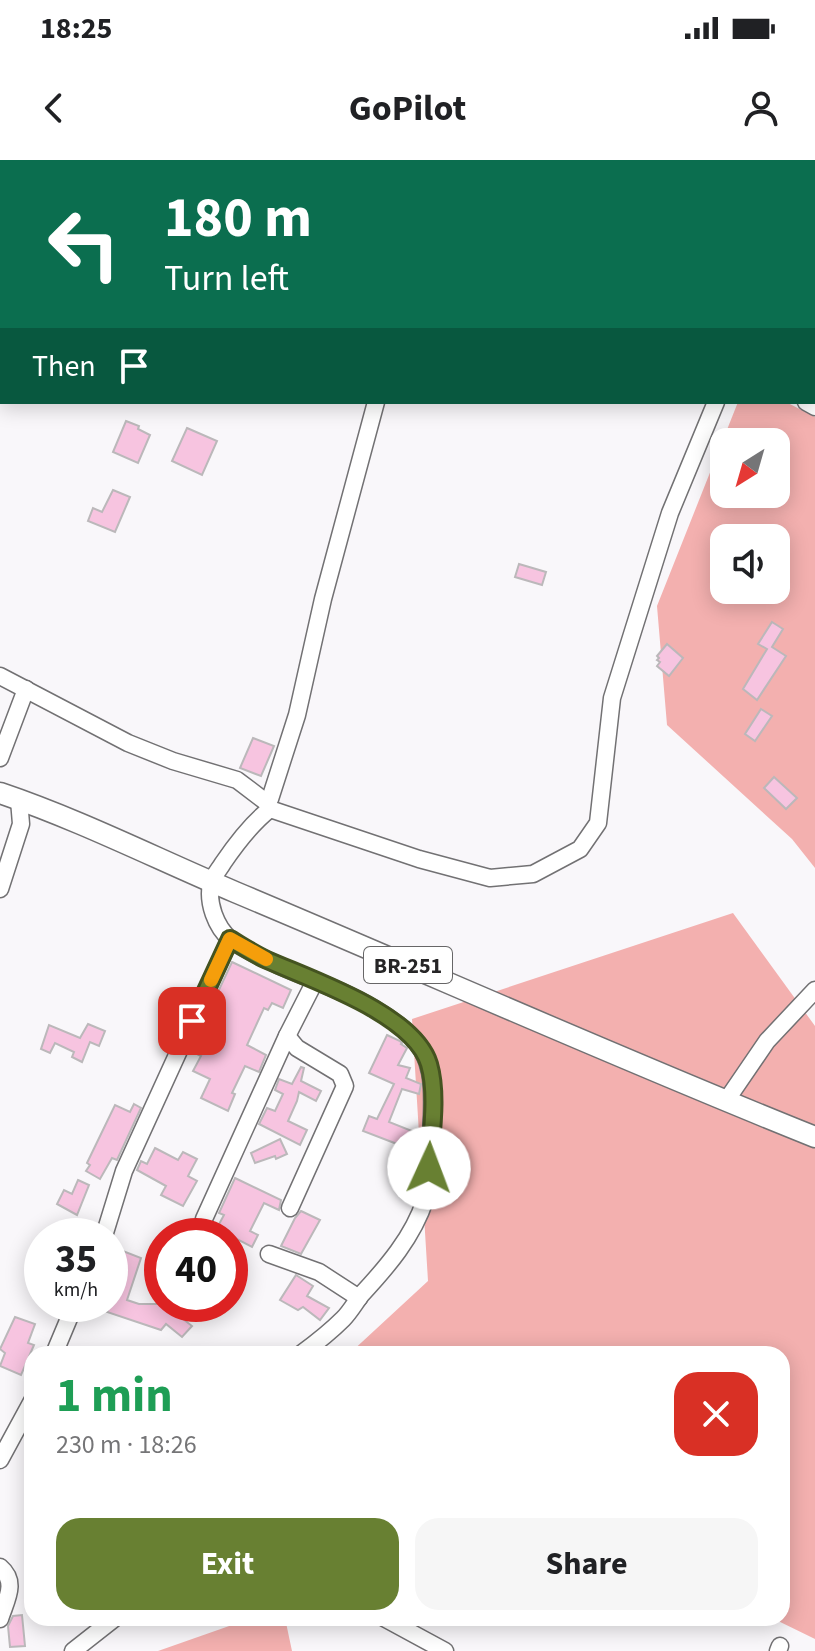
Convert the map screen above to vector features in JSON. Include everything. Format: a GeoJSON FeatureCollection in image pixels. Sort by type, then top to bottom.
{"type":"FeatureCollection","features":[{"type":"Feature","properties":{"kind":"main road","name":"BR-251"},"geometry":{"type":"LineString","coordinates":[[10,796],[815,1137]]}},
{"type":"Feature","properties":{"kind":"street"},"geometry":{"type":"LineString","coordinates":[[311,1346],[346,1317],[381,1275],[418,1218],[426,1197],[429,1168],[433,1093],[429,1066],[424,1051],[392,1021],[344,993],[263,958],[230,939],[216,920],[210,902],[211,882],[233,848],[268,805],[297,715],[323,599],[375,404]]}},
{"type":"Feature","properties":{"kind":"street"},"geometry":{"type":"LineString","coordinates":[[0,676],[128,743],[173,761],[237,780],[268,805],[419,859],[490,878],[533,874],[580,849],[598,823],[612,698],[670,513],[715,404]]}},
{"type":"Feature","properties":{"kind":"street"},"geometry":{"type":"LineString","coordinates":[[0,758],[26,689]]}},
{"type":"Feature","properties":{"kind":"street"},"geometry":{"type":"LineString","coordinates":[[0,889],[21,824],[10,796]]}},
{"type":"Feature","properties":{"kind":"street"},"geometry":{"type":"LineString","coordinates":[[110,1218],[124,1171],[230,939]]}},
{"type":"Feature","properties":{"kind":"street"},"geometry":{"type":"LineString","coordinates":[[204,1218],[315,981]]}},
{"type":"Feature","properties":{"kind":"street"},"geometry":{"type":"LineString","coordinates":[[726,1101],[767,1041],[815,990]]}},
{"type":"Feature","properties":{"kind":"street"},"geometry":{"type":"LineString","coordinates":[[287,1036],[297,1048],[340,1074],[345,1086],[290,1208]]}},
{"type":"Feature","properties":{"kind":"street"},"geometry":{"type":"LineString","coordinates":[[269,1254],[319,1272],[359,1298]]}},
{"type":"Feature","properties":{"kind":"street"},"geometry":{"type":"LineString","coordinates":[[57,1346],[67,1322]]}},
{"type":"Feature","properties":{"kind":"street"},"geometry":{"type":"LineString","coordinates":[[0,1460],[24,1416]]}},
{"type":"Feature","properties":{"kind":"street"},"geometry":{"type":"LineString","coordinates":[[0,1567],[9,1576],[10,1583],[0,1619]]}},
{"type":"Feature","properties":{"kind":"street"},"geometry":{"type":"LineString","coordinates":[[73,1651],[105,1626]]}},
{"type":"Feature","properties":{"kind":"street"},"geometry":{"type":"LineString","coordinates":[[399,1626],[445,1651]]}},
{"type":"Feature","properties":{"kind":"shaded area"},"geometry":{"type":"Polygon","coordinates":[[[737,404],[790,404],[815,417],[815,868],[792,839],[667,725],[657,606],[710,473],[710,508],[790,508],[790,428],[728,428],[737,404]]]}},
{"type":"Feature","properties":{"kind":"shaded area"},"geometry":{"type":"Polygon","coordinates":[[[733,913],[815,1026],[815,1639],[788,1626],[790,1346],[358,1346],[428,1281],[412,1019],[733,913]]]}},
{"type":"Feature","properties":{"kind":"shaded area"},"geometry":{"type":"Polygon","coordinates":[[[229,1626],[287,1626],[292,1651],[158,1651],[229,1626]]]}},
{"type":"Feature","properties":{"kind":"building"},"geometry":{"type":"Polygon","coordinates":[[[126,421],[150,435],[138,463],[113,452],[126,421]]]}},
{"type":"Feature","properties":{"kind":"building"},"geometry":{"type":"Polygon","coordinates":[[[187,428],[217,441],[202,475],[172,461],[187,428]]]}},
{"type":"Feature","properties":{"kind":"building"},"geometry":{"type":"Polygon","coordinates":[[[113,490],[130,497],[115,532],[88,521],[93,508],[102,512],[113,490]]]}},
{"type":"Feature","properties":{"kind":"building"},"geometry":{"type":"Polygon","coordinates":[[[519,564],[546,572],[542,585],[515,577],[519,564]]]}},
{"type":"Feature","properties":{"kind":"building"},"geometry":{"type":"Polygon","coordinates":[[[772,622],[783,629],[772,647],[786,656],[757,700],[743,689],[767,649],[758,644],[772,622]]]}},
{"type":"Feature","properties":{"kind":"building"},"geometry":{"type":"Polygon","coordinates":[[[667,644],[683,658],[669,676],[657,666],[660,662],[657,656],[667,644]]]}},
{"type":"Feature","properties":{"kind":"building"},"geometry":{"type":"Polygon","coordinates":[[[761,709],[772,716],[755,741],[745,734],[761,709]]]}},
{"type":"Feature","properties":{"kind":"building"},"geometry":{"type":"Polygon","coordinates":[[[253,738],[274,746],[261,776],[240,768],[253,738]]]}},
{"type":"Feature","properties":{"kind":"building"},"geometry":{"type":"Polygon","coordinates":[[[774,777],[797,798],[786,809],[764,788],[774,777]]]}},
{"type":"Feature","properties":{"kind":"building"},"geometry":{"type":"Polygon","coordinates":[[[232,962],[291,990],[283,1008],[272,1003],[268,1010],[264,1008],[247,1045],[266,1055],[259,1072],[245,1066],[232,1093],[235,1094],[228,1111],[201,1098],[210,1079],[193,1071],[201,1056],[191,1051],[195,1041],[206,1046],[209,1040],[213,1042],[223,1018],[209,1011],[232,962]]]}},
{"type":"Feature","properties":{"kind":"building"},"geometry":{"type":"Polygon","coordinates":[[[88,1024],[105,1031],[99,1046],[90,1042],[82,1062],[72,1057],[74,1052],[55,1043],[50,1053],[41,1049],[49,1025],[80,1038],[88,1024]]]}},
{"type":"Feature","properties":{"kind":"building"},"geometry":{"type":"Polygon","coordinates":[[[387,1035],[407,1048],[398,1065],[410,1068],[406,1078],[421,1084],[419,1094],[402,1089],[389,1122],[412,1131],[398,1166],[393,1165],[397,1144],[363,1131],[369,1116],[377,1119],[394,1084],[369,1073],[387,1035]]]}},
{"type":"Feature","properties":{"kind":"building"},"geometry":{"type":"Polygon","coordinates":[[[301,1067],[304,1068],[301,1081],[321,1091],[316,1101],[299,1092],[288,1121],[307,1130],[300,1145],[259,1124],[267,1108],[275,1111],[283,1094],[275,1090],[279,1079],[292,1084],[301,1067]]]}},
{"type":"Feature","properties":{"kind":"building"},"geometry":{"type":"Polygon","coordinates":[[[134,1104],[141,1108],[117,1160],[112,1158],[100,1179],[86,1171],[115,1105],[130,1112],[134,1104]]]}},
{"type":"Feature","properties":{"kind":"building"},"geometry":{"type":"Polygon","coordinates":[[[280,1139],[287,1154],[255,1163],[251,1153],[280,1139]]]}},
{"type":"Feature","properties":{"kind":"building"},"geometry":{"type":"Polygon","coordinates":[[[155,1148],[178,1160],[183,1152],[197,1159],[188,1176],[197,1181],[183,1206],[161,1195],[166,1186],[137,1170],[141,1161],[147,1164],[155,1148]]]}},
{"type":"Feature","properties":{"kind":"building"},"geometry":{"type":"Polygon","coordinates":[[[235,1178],[281,1200],[279,1210],[264,1203],[250,1231],[258,1235],[252,1247],[248,1245],[248,1218],[222,1218],[224,1215],[219,1213],[235,1178]]]}},
{"type":"Feature","properties":{"kind":"building"},"geometry":{"type":"Polygon","coordinates":[[[78,1180],[89,1185],[77,1215],[57,1204],[64,1190],[72,1194],[78,1180]]]}},
{"type":"Feature","properties":{"kind":"building"},"geometry":{"type":"Polygon","coordinates":[[[301,1211],[320,1220],[301,1254],[281,1246],[301,1211]]]}},
{"type":"Feature","properties":{"kind":"building"},"geometry":{"type":"Polygon","coordinates":[[[128,1253],[141,1258],[128,1297],[128,1253]]]}},
{"type":"Feature","properties":{"kind":"building"},"geometry":{"type":"Polygon","coordinates":[[[296,1275],[313,1286],[307,1296],[329,1308],[320,1320],[303,1307],[298,1310],[280,1300],[296,1275]]]}},
{"type":"Feature","properties":{"kind":"building"},"geometry":{"type":"Polygon","coordinates":[[[128,1300],[144,1304],[144,1322],[187,1322],[192,1326],[182,1337],[166,1324],[161,1330],[128,1319],[128,1300]]]}},
{"type":"Feature","properties":{"kind":"building"},"geometry":{"type":"Polygon","coordinates":[[[15,1317],[35,1324],[28,1343],[34,1346],[24,1346],[21,1375],[0,1366],[5,1353],[0,1349],[15,1317]]]}},
{"type":"Feature","properties":{"kind":"building"},"geometry":{"type":"Polygon","coordinates":[[[22,1615],[25,1646],[10,1647],[8,1626],[13,1616],[22,1615]]]}},
{"type":"Feature","properties":{"kind":"slow traffic"},"geometry":{"type":"LineString","coordinates":[[211,980],[230,939],[266,959]]}},
{"type":"Feature","properties":{"kind":"route"},"geometry":{"type":"LineString","coordinates":[[192,1021],[230,939],[263,958],[367,1005],[412,1037],[424,1051],[433,1093],[429,1168]]}}]}
